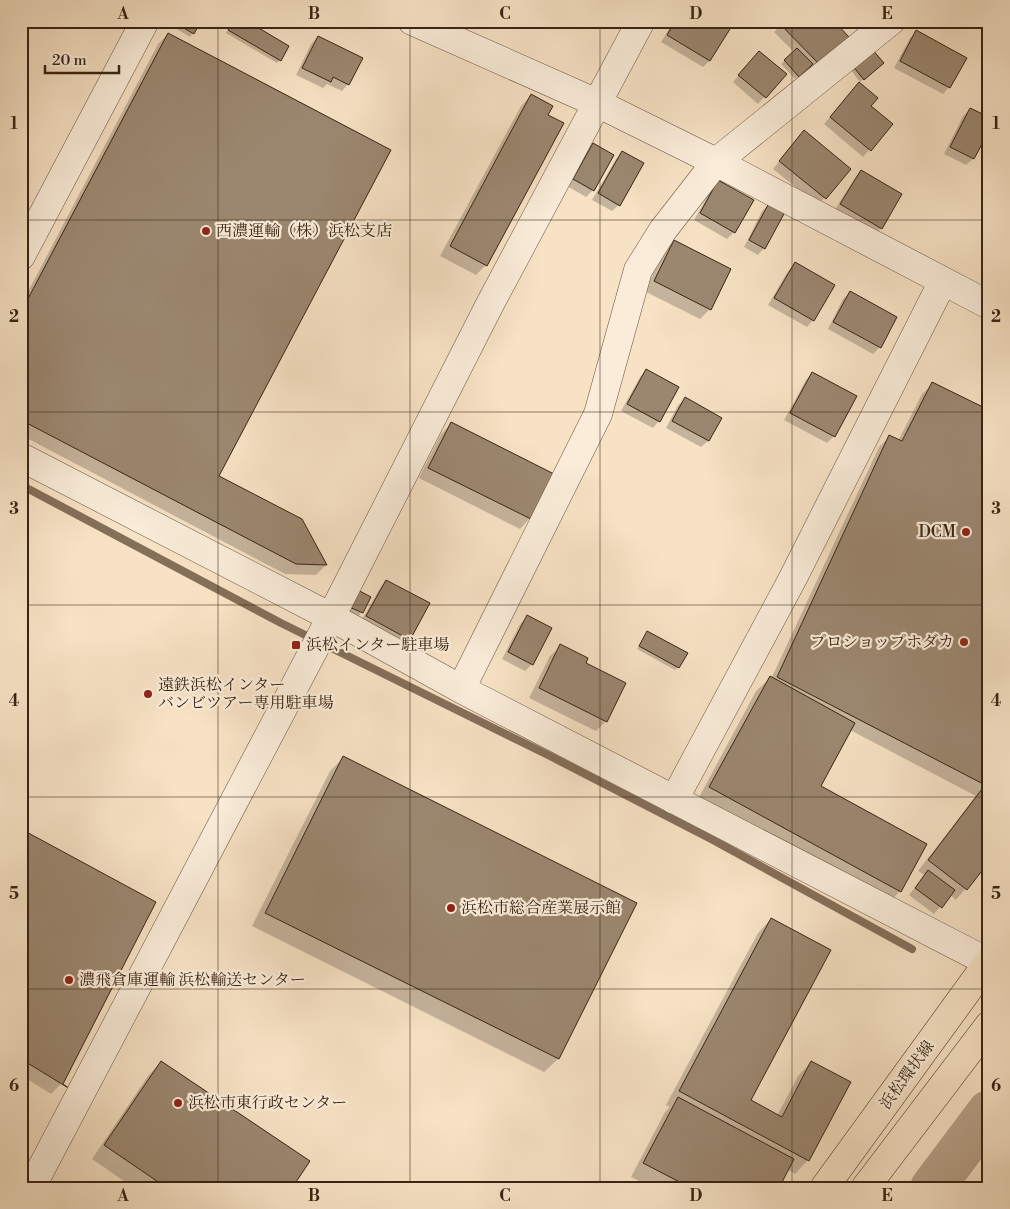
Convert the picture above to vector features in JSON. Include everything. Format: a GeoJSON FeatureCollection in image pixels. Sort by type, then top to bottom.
{"type":"FeatureCollection","features":[{"type":"Feature","properties":{"kind":"main road","name":"浜松環状線"},"geometry":{"type":"LineString","coordinates":[[824,1188],[989,962]]}},
{"type":"Feature","properties":{"kind":"main road"},"geometry":{"type":"LineString","coordinates":[[865,1188],[989,1024]]}},
{"type":"Feature","properties":{"kind":"street"},"geometry":{"type":"LineString","coordinates":[[21,256],[145,21]]}},
{"type":"Feature","properties":{"kind":"street"},"geometry":{"type":"LineString","coordinates":[[412,21],[597,103],[716,162],[942,283],[989,305]]}},
{"type":"Feature","properties":{"kind":"street"},"geometry":{"type":"LineString","coordinates":[[30,1184],[326,624],[490,304],[641,21]]}},
{"type":"Feature","properties":{"kind":"street"},"geometry":{"type":"LineString","coordinates":[[461,689],[598,414],[638,270],[663,230],[716,162],[891,21]]}},
{"type":"Feature","properties":{"kind":"street"},"geometry":{"type":"LineString","coordinates":[[674,800],[793,578],[942,283]]}},
{"type":"Feature","properties":{"kind":"street"},"geometry":{"type":"LineString","coordinates":[[21,457],[326,624],[461,689],[989,962]]}},
{"type":"Feature","properties":{"kind":"building"},"geometry":{"type":"Polygon","coordinates":[[[172,21],[201,21],[194,34],[172,21]]]}},
{"type":"Feature","properties":{"kind":"building"},"geometry":{"type":"Polygon","coordinates":[[[233,21],[247,21],[289,46],[281,61],[228,30],[233,21]]]}},
{"type":"Feature","properties":{"kind":"building"},"geometry":{"type":"Polygon","coordinates":[[[675,21],[718,21],[730,29],[710,61],[667,35],[675,21]]]}},
{"type":"Feature","properties":{"kind":"building"},"geometry":{"type":"Polygon","coordinates":[[[783,21],[834,21],[849,37],[820,65],[780,24],[783,21]]]}},
{"type":"Feature","properties":{"kind":"building"},"geometry":{"type":"Polygon","coordinates":[[[916,30],[967,58],[950,88],[900,61],[916,30]]]}},
{"type":"Feature","properties":{"kind":"building","name":"西濃運輸（株）浜松支店"},"geometry":{"type":"Polygon","coordinates":[[[168,33],[391,150],[219,476],[302,519],[327,565],[296,564],[21,420],[21,312],[168,33]]]}},
{"type":"Feature","properties":{"kind":"building"},"geometry":{"type":"Polygon","coordinates":[[[318,36],[363,58],[349,85],[333,77],[331,82],[302,68],[318,36]]]}},
{"type":"Feature","properties":{"kind":"building"},"geometry":{"type":"Polygon","coordinates":[[[797,48],[813,64],[799,77],[784,60],[797,48]]]}},
{"type":"Feature","properties":{"kind":"building"},"geometry":{"type":"Polygon","coordinates":[[[872,49],[884,63],[864,80],[852,65],[872,49]]]}},
{"type":"Feature","properties":{"kind":"building"},"geometry":{"type":"Polygon","coordinates":[[[759,51],[787,74],[766,98],[738,75],[759,51]]]}},
{"type":"Feature","properties":{"kind":"building"},"geometry":{"type":"Polygon","coordinates":[[[859,82],[878,98],[871,106],[893,124],[871,151],[830,117],[859,82]]]}},
{"type":"Feature","properties":{"kind":"building"},"geometry":{"type":"Polygon","coordinates":[[[531,94],[553,106],[548,115],[564,123],[487,266],[450,246],[531,94]]]}},
{"type":"Feature","properties":{"kind":"building"},"geometry":{"type":"Polygon","coordinates":[[[970,108],[989,117],[989,131],[974,159],[950,147],[970,108]]]}},
{"type":"Feature","properties":{"kind":"building"},"geometry":{"type":"Polygon","coordinates":[[[804,130],[851,169],[826,199],[779,161],[804,130]]]}},
{"type":"Feature","properties":{"kind":"building"},"geometry":{"type":"Polygon","coordinates":[[[593,143],[614,155],[594,191],[573,179],[593,143]]]}},
{"type":"Feature","properties":{"kind":"building"},"geometry":{"type":"Polygon","coordinates":[[[622,151],[644,163],[620,206],[598,193],[622,151]]]}},
{"type":"Feature","properties":{"kind":"building"},"geometry":{"type":"Polygon","coordinates":[[[861,170],[902,194],[882,229],[840,204],[861,170]]]}},
{"type":"Feature","properties":{"kind":"building"},"geometry":{"type":"Polygon","coordinates":[[[718,180],[754,200],[735,233],[700,213],[718,180]]]}},
{"type":"Feature","properties":{"kind":"building"},"geometry":{"type":"Polygon","coordinates":[[[769,203],[785,212],[765,249],[749,240],[769,203]]]}},
{"type":"Feature","properties":{"kind":"building"},"geometry":{"type":"Polygon","coordinates":[[[674,240],[731,269],[711,310],[654,281],[674,240]]]}},
{"type":"Feature","properties":{"kind":"building"},"geometry":{"type":"Polygon","coordinates":[[[795,262],[835,285],[814,321],[774,298],[795,262]]]}},
{"type":"Feature","properties":{"kind":"building"},"geometry":{"type":"Polygon","coordinates":[[[850,291],[897,317],[881,348],[833,322],[850,291]]]}},
{"type":"Feature","properties":{"kind":"building"},"geometry":{"type":"Polygon","coordinates":[[[646,369],[679,387],[660,422],[627,404],[646,369]]]}},
{"type":"Feature","properties":{"kind":"building"},"geometry":{"type":"Polygon","coordinates":[[[812,372],[857,396],[835,437],[790,413],[812,372]]]}},
{"type":"Feature","properties":{"kind":"building"},"geometry":{"type":"Polygon","coordinates":[[[932,382],[989,410],[989,787],[777,677],[889,435],[902,441],[932,382]]]}},
{"type":"Feature","properties":{"kind":"building"},"geometry":{"type":"Polygon","coordinates":[[[685,397],[722,418],[709,441],[672,421],[685,397]]]}},
{"type":"Feature","properties":{"kind":"building"},"geometry":{"type":"Polygon","coordinates":[[[451,422],[554,474],[531,519],[428,468],[451,422]]]}},
{"type":"Feature","properties":{"kind":"building"},"geometry":{"type":"Polygon","coordinates":[[[386,580],[430,603],[410,640],[366,616],[386,580]]]}},
{"type":"Feature","properties":{"kind":"building"},"geometry":{"type":"Polygon","coordinates":[[[356,589],[371,597],[363,613],[347,606],[356,589]]]}},
{"type":"Feature","properties":{"kind":"building"},"geometry":{"type":"Polygon","coordinates":[[[527,615],[552,628],[533,665],[508,652],[527,615]]]}},
{"type":"Feature","properties":{"kind":"building"},"geometry":{"type":"Polygon","coordinates":[[[647,631],[688,653],[679,668],[639,646],[647,631]]]}},
{"type":"Feature","properties":{"kind":"building"},"geometry":{"type":"Polygon","coordinates":[[[560,644],[588,658],[586,663],[626,683],[607,722],[539,688],[560,644]]]}},
{"type":"Feature","properties":{"kind":"building"},"geometry":{"type":"Polygon","coordinates":[[[770,676],[855,723],[821,786],[927,844],[901,892],[709,787],[770,676]]]}},
{"type":"Feature","properties":{"kind":"building","name":"浜松市総合産業展示館"},"geometry":{"type":"Polygon","coordinates":[[[343,756],[637,903],[559,1059],[265,913],[343,756]]]}},
{"type":"Feature","properties":{"kind":"building"},"geometry":{"type":"Polygon","coordinates":[[[985,785],[989,788],[989,862],[967,890],[928,860],[985,785]]]}},
{"type":"Feature","properties":{"kind":"building","name":"濃飛倉庫運輸 浜松輸送センター"},"geometry":{"type":"Polygon","coordinates":[[[21,829],[156,902],[63,1084],[70,1089],[21,1059],[21,829]]]}},
{"type":"Feature","properties":{"kind":"building"},"geometry":{"type":"Polygon","coordinates":[[[928,870],[955,890],[942,908],[915,888],[928,870]]]}},
{"type":"Feature","properties":{"kind":"building"},"geometry":{"type":"Polygon","coordinates":[[[771,918],[831,950],[751,1100],[782,1117],[811,1061],[851,1082],[809,1161],[679,1091],[771,918]]]}},
{"type":"Feature","properties":{"kind":"building","name":"浜松市東行政センター"},"geometry":{"type":"Polygon","coordinates":[[[161,1061],[310,1161],[292,1188],[167,1188],[104,1145],[161,1061]]]}},
{"type":"Feature","properties":{"kind":"building"},"geometry":{"type":"Polygon","coordinates":[[[678,1097],[794,1159],[779,1188],[691,1188],[643,1163],[678,1097]]]}},
{"type":"Feature","properties":{"kind":"waterway"},"geometry":{"type":"LineString","coordinates":[[21,485],[281,623],[550,756],[713,840],[912,949]]}},
{"type":"Feature","properties":{"kind":"waterway"},"geometry":{"type":"LineString","coordinates":[[932,1188],[989,1112]]}},
{"type":"Feature","properties":{"kind":"place","name":"西濃運輸（株）浜松支店"},"geometry":{"type":"Point","coordinates":[206,231]}},
{"type":"Feature","properties":{"kind":"place","name":"DCM"},"geometry":{"type":"Point","coordinates":[966,532]}},
{"type":"Feature","properties":{"kind":"place","name":"プロショップホダカ"},"geometry":{"type":"Point","coordinates":[964,642]}},
{"type":"Feature","properties":{"kind":"place","name":"浜松インター駐車場"},"geometry":{"type":"Point","coordinates":[296,645]}},
{"type":"Feature","properties":{"kind":"place","name":"遠鉄浜松インター バンビツアー専用駐車場"},"geometry":{"type":"Point","coordinates":[148,694]}},
{"type":"Feature","properties":{"kind":"place","name":"浜松市総合産業展示館"},"geometry":{"type":"Point","coordinates":[451,908]}},
{"type":"Feature","properties":{"kind":"place","name":"濃飛倉庫運輸 浜松輸送センター"},"geometry":{"type":"Point","coordinates":[69,980]}},
{"type":"Feature","properties":{"kind":"place","name":"浜松市東行政センター"},"geometry":{"type":"Point","coordinates":[178,1103]}}]}
